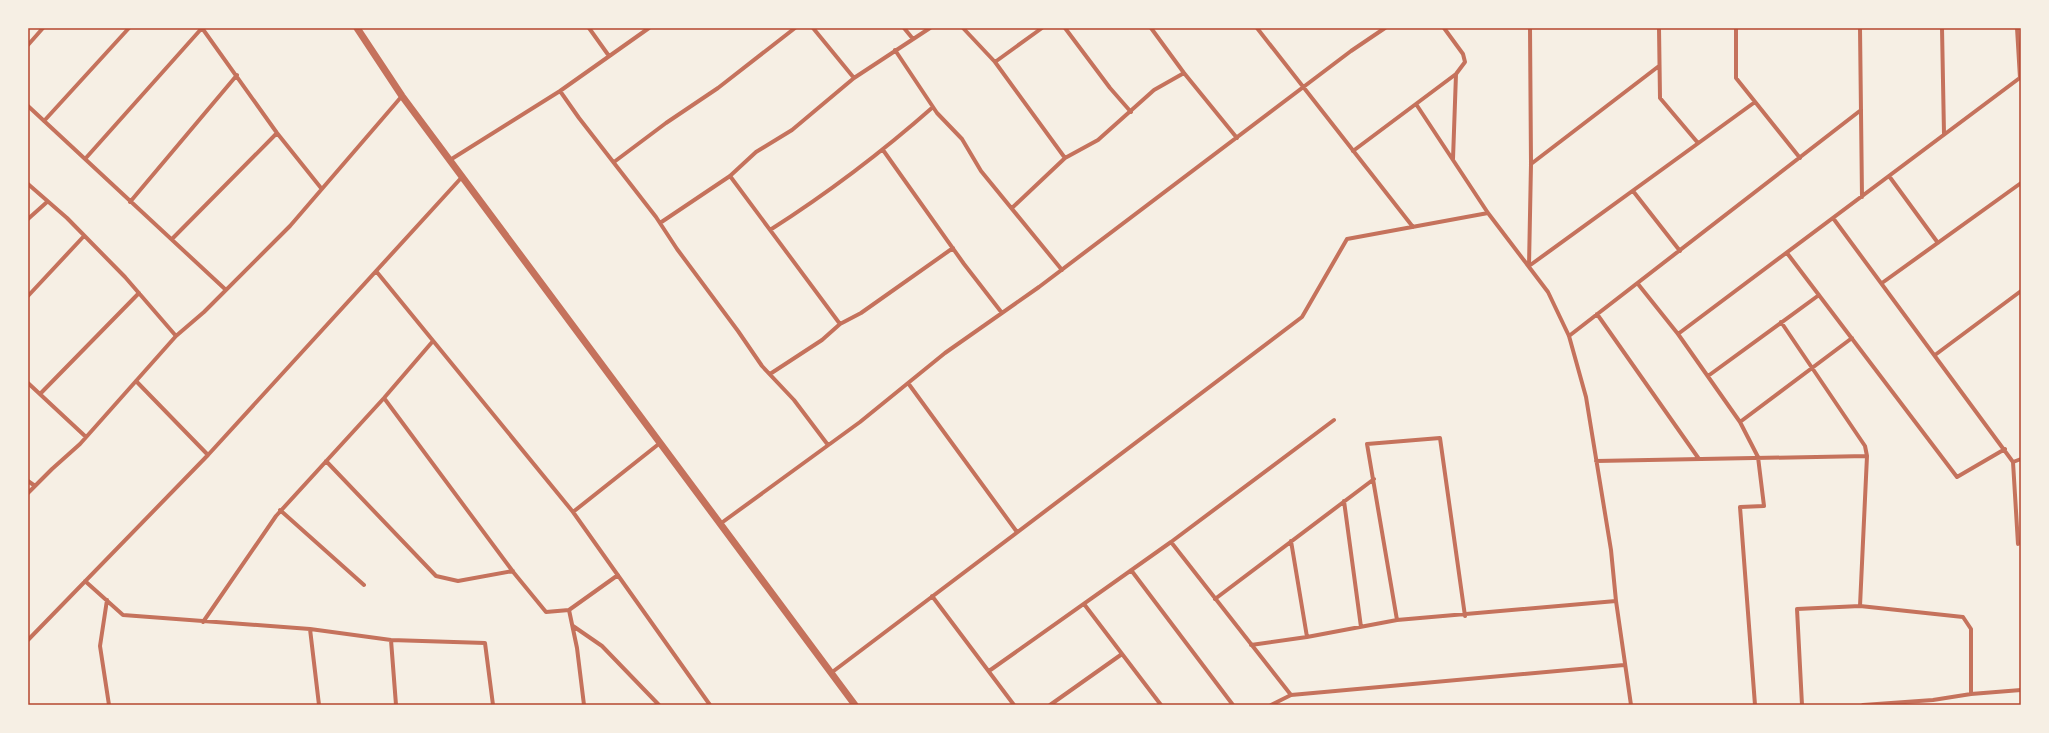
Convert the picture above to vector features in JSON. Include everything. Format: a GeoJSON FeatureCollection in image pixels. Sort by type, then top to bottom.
{"type":"FeatureCollection","features":[{"type":"Feature","properties":{"kind":"street"},"geometry":{"type":"LineString","coordinates":[[28,45],[43,28]]}},
{"type":"Feature","properties":{"kind":"street"},"geometry":{"type":"LineString","coordinates":[[44,121],[129,28]]}},
{"type":"Feature","properties":{"kind":"street"},"geometry":{"type":"LineString","coordinates":[[85,159],[202,28],[237,75],[276,133],[321,188]]}},
{"type":"Feature","properties":{"kind":"street"},"geometry":{"type":"LineString","coordinates":[[357,28],[402,96],[855,705]]}},
{"type":"Feature","properties":{"kind":"street"},"geometry":{"type":"LineString","coordinates":[[589,28],[609,56]]}},
{"type":"Feature","properties":{"kind":"street"},"geometry":{"type":"LineString","coordinates":[[450,160],[504,128],[560,91],[649,28]]}},
{"type":"Feature","properties":{"kind":"street"},"geometry":{"type":"LineString","coordinates":[[614,162],[666,122],[718,88],[795,28]]}},
{"type":"Feature","properties":{"kind":"street"},"geometry":{"type":"LineString","coordinates":[[813,28],[854,78]]}},
{"type":"Feature","properties":{"kind":"street"},"geometry":{"type":"LineString","coordinates":[[904,28],[913,39]]}},
{"type":"Feature","properties":{"kind":"street"},"geometry":{"type":"LineString","coordinates":[[660,223],[730,176],[756,152],[792,130],[854,78],[930,28]]}},
{"type":"Feature","properties":{"kind":"street"},"geometry":{"type":"LineString","coordinates":[[963,28],[995,62],[1065,158]]}},
{"type":"Feature","properties":{"kind":"street"},"geometry":{"type":"LineString","coordinates":[[995,62],[1042,28]]}},
{"type":"Feature","properties":{"kind":"street"},"geometry":{"type":"LineString","coordinates":[[1065,28],[1110,88],[1131,112]]}},
{"type":"Feature","properties":{"kind":"street"},"geometry":{"type":"LineString","coordinates":[[1151,28],[1184,73],[1237,138]]}},
{"type":"Feature","properties":{"kind":"street"},"geometry":{"type":"LineString","coordinates":[[1257,28],[1413,227]]}},
{"type":"Feature","properties":{"kind":"street"},"geometry":{"type":"LineString","coordinates":[[720,524],[860,422],[945,352],[1062,270],[1385,28]]}},
{"type":"Feature","properties":{"kind":"street"},"geometry":{"type":"LineString","coordinates":[[1353,151],[1456,74],[1465,62],[1463,54],[1444,28]]}},
{"type":"Feature","properties":{"kind":"street"},"geometry":{"type":"LineString","coordinates":[[1529,266],[1531,164],[1530,28]]}},
{"type":"Feature","properties":{"kind":"street"},"geometry":{"type":"LineString","coordinates":[[1659,28],[1660,98],[1698,143]]}},
{"type":"Feature","properties":{"kind":"street"},"geometry":{"type":"LineString","coordinates":[[1736,28],[1736,78],[1800,158]]}},
{"type":"Feature","properties":{"kind":"street"},"geometry":{"type":"LineString","coordinates":[[1860,28],[1862,196]]}},
{"type":"Feature","properties":{"kind":"street"},"geometry":{"type":"LineString","coordinates":[[1942,28],[1944,134]]}},
{"type":"Feature","properties":{"kind":"street"},"geometry":{"type":"LineString","coordinates":[[1678,334],[2020,78],[2017,28]]}},
{"type":"Feature","properties":{"kind":"street"},"geometry":{"type":"LineString","coordinates":[[895,50],[933,107],[962,140],[981,171],[1062,270]]}},
{"type":"Feature","properties":{"kind":"street"},"geometry":{"type":"LineString","coordinates":[[1531,164],[1659,66]]}},
{"type":"Feature","properties":{"kind":"street"},"geometry":{"type":"LineString","coordinates":[[1012,208],[1065,158],[1098,140],[1154,90],[1184,73]]}},
{"type":"Feature","properties":{"kind":"street"},"geometry":{"type":"LineString","coordinates":[[1453,159],[1456,74]]}},
{"type":"Feature","properties":{"kind":"street"},"geometry":{"type":"LineString","coordinates":[[130,202],[237,75]]}},
{"type":"Feature","properties":{"kind":"street"},"geometry":{"type":"LineString","coordinates":[[560,91],[660,223],[703,285],[770,374],[794,400],[828,445]]}},
{"type":"Feature","properties":{"kind":"street"},"geometry":{"type":"LineString","coordinates":[[28,493],[86,437],[176,336],[226,290],[290,226],[321,188],[402,96]]}},
{"type":"Feature","properties":{"kind":"street"},"geometry":{"type":"LineString","coordinates":[[1529,266],[1755,102]]}},
{"type":"Feature","properties":{"kind":"street"},"geometry":{"type":"LineString","coordinates":[[1416,104],[1488,213],[1548,292],[1569,336],[1586,397],[1611,550],[1624,665],[1631,705]]}},
{"type":"Feature","properties":{"kind":"street"},"geometry":{"type":"LineString","coordinates":[[28,106],[226,290]]}},
{"type":"Feature","properties":{"kind":"street"},"geometry":{"type":"LineString","coordinates":[[770,230],[812,203],[883,150],[933,107]]}},
{"type":"Feature","properties":{"kind":"street"},"geometry":{"type":"LineString","coordinates":[[1569,336],[1861,110]]}},
{"type":"Feature","properties":{"kind":"street"},"geometry":{"type":"LineString","coordinates":[[172,239],[276,133]]}},
{"type":"Feature","properties":{"kind":"street"},"geometry":{"type":"LineString","coordinates":[[883,150],[953,248],[1002,313]]}},
{"type":"Feature","properties":{"kind":"street"},"geometry":{"type":"LineString","coordinates":[[28,640],[208,455],[462,176]]}},
{"type":"Feature","properties":{"kind":"street"},"geometry":{"type":"LineString","coordinates":[[730,176],[840,324]]}},
{"type":"Feature","properties":{"kind":"street"},"geometry":{"type":"LineString","coordinates":[[1889,176],[1938,243]]}},
{"type":"Feature","properties":{"kind":"street"},"geometry":{"type":"LineString","coordinates":[[1882,283],[2021,183]]}},
{"type":"Feature","properties":{"kind":"street"},"geometry":{"type":"LineString","coordinates":[[28,184],[67,218],[125,277],[176,336]]}},
{"type":"Feature","properties":{"kind":"street"},"geometry":{"type":"LineString","coordinates":[[1633,191],[1680,251]]}},
{"type":"Feature","properties":{"kind":"street"},"geometry":{"type":"LineString","coordinates":[[28,219],[47,202]]}},
{"type":"Feature","properties":{"kind":"street"},"geometry":{"type":"LineString","coordinates":[[831,673],[1302,317],[1347,239],[1488,213]]}},
{"type":"Feature","properties":{"kind":"street"},"geometry":{"type":"LineString","coordinates":[[1833,218],[2005,449],[2013,462],[2018,544]]}},
{"type":"Feature","properties":{"kind":"street"},"geometry":{"type":"LineString","coordinates":[[28,296],[84,236]]}},
{"type":"Feature","properties":{"kind":"street"},"geometry":{"type":"LineString","coordinates":[[770,374],[822,340],[840,324],[861,313],[953,248]]}},
{"type":"Feature","properties":{"kind":"street"},"geometry":{"type":"LineString","coordinates":[[1787,253],[1957,478],[2005,449]]}},
{"type":"Feature","properties":{"kind":"street"},"geometry":{"type":"LineString","coordinates":[[376,271],[573,512],[710,705]]}},
{"type":"Feature","properties":{"kind":"street"},"geometry":{"type":"LineString","coordinates":[[1638,284],[1678,334],[1740,422],[1758,457],[1764,506],[1740,507],[1755,705]]}},
{"type":"Feature","properties":{"kind":"street"},"geometry":{"type":"LineString","coordinates":[[1935,355],[2021,291]]}},
{"type":"Feature","properties":{"kind":"street"},"geometry":{"type":"LineString","coordinates":[[40,394],[139,293]]}},
{"type":"Feature","properties":{"kind":"street"},"geometry":{"type":"LineString","coordinates":[[1708,376],[1819,295]]}},
{"type":"Feature","properties":{"kind":"street"},"geometry":{"type":"LineString","coordinates":[[1597,314],[1699,459]]}},
{"type":"Feature","properties":{"kind":"street"},"geometry":{"type":"LineString","coordinates":[[1781,322],[1860,436],[1865,446],[1867,456],[1860,606]]}},
{"type":"Feature","properties":{"kind":"street"},"geometry":{"type":"LineString","coordinates":[[1740,422],[1852,338]]}},
{"type":"Feature","properties":{"kind":"street"},"geometry":{"type":"LineString","coordinates":[[203,622],[280,510],[384,398],[433,341]]}},
{"type":"Feature","properties":{"kind":"street"},"geometry":{"type":"LineString","coordinates":[[136,381],[208,455]]}},
{"type":"Feature","properties":{"kind":"street"},"geometry":{"type":"LineString","coordinates":[[28,383],[86,437]]}},
{"type":"Feature","properties":{"kind":"street"},"geometry":{"type":"LineString","coordinates":[[908,383],[1017,532]]}},
{"type":"Feature","properties":{"kind":"street"},"geometry":{"type":"LineString","coordinates":[[384,398],[513,571],[546,612],[569,610],[618,575]]}},
{"type":"Feature","properties":{"kind":"street"},"geometry":{"type":"LineString","coordinates":[[989,671],[1171,542],[1334,420]]}},
{"type":"Feature","properties":{"kind":"street"},"geometry":{"type":"LineString","coordinates":[[1397,620],[1367,444],[1440,438],[1466,616]]}},
{"type":"Feature","properties":{"kind":"street"},"geometry":{"type":"LineString","coordinates":[[573,512],[660,443]]}},
{"type":"Feature","properties":{"kind":"street"},"geometry":{"type":"LineString","coordinates":[[1596,461],[1867,456]]}},
{"type":"Feature","properties":{"kind":"street"},"geometry":{"type":"LineString","coordinates":[[2013,462],[2021,459]]}},
{"type":"Feature","properties":{"kind":"street"},"geometry":{"type":"LineString","coordinates":[[326,461],[436,576],[458,581],[513,571]]}},
{"type":"Feature","properties":{"kind":"street"},"geometry":{"type":"LineString","coordinates":[[1215,599],[1374,479]]}},
{"type":"Feature","properties":{"kind":"street"},"geometry":{"type":"LineString","coordinates":[[28,481],[35,486]]}},
{"type":"Feature","properties":{"kind":"street"},"geometry":{"type":"LineString","coordinates":[[1344,501],[1361,627]]}},
{"type":"Feature","properties":{"kind":"street"},"geometry":{"type":"LineString","coordinates":[[280,510],[364,585]]}},
{"type":"Feature","properties":{"kind":"street"},"geometry":{"type":"LineString","coordinates":[[1291,541],[1307,637]]}},
{"type":"Feature","properties":{"kind":"street"},"geometry":{"type":"LineString","coordinates":[[1171,542],[1291,695]]}},
{"type":"Feature","properties":{"kind":"street"},"geometry":{"type":"LineString","coordinates":[[1132,570],[1233,705]]}},
{"type":"Feature","properties":{"kind":"street"},"geometry":{"type":"LineString","coordinates":[[85,581],[123,615],[310,629],[391,640],[485,643],[493,705]]}},
{"type":"Feature","properties":{"kind":"street"},"geometry":{"type":"LineString","coordinates":[[932,596],[1014,705]]}},
{"type":"Feature","properties":{"kind":"street"},"geometry":{"type":"LineString","coordinates":[[107,600],[100,646],[108,705]]}},
{"type":"Feature","properties":{"kind":"street"},"geometry":{"type":"LineString","coordinates":[[1251,645],[1307,637],[1397,620],[1466,616],[1616,601]]}},
{"type":"Feature","properties":{"kind":"street"},"geometry":{"type":"LineString","coordinates":[[1084,604],[1161,705]]}},
{"type":"Feature","properties":{"kind":"street"},"geometry":{"type":"LineString","coordinates":[[1802,705],[1797,609],[1860,606],[1963,617],[1971,630],[1971,694]]}},
{"type":"Feature","properties":{"kind":"street"},"geometry":{"type":"LineString","coordinates":[[569,610],[573,626],[584,705]]}},
{"type":"Feature","properties":{"kind":"street"},"geometry":{"type":"LineString","coordinates":[[573,626],[602,646],[658,705]]}},
{"type":"Feature","properties":{"kind":"street"},"geometry":{"type":"LineString","coordinates":[[310,629],[320,705]]}},
{"type":"Feature","properties":{"kind":"street"},"geometry":{"type":"LineString","coordinates":[[391,640],[396,705]]}},
{"type":"Feature","properties":{"kind":"street"},"geometry":{"type":"LineString","coordinates":[[1050,705],[1122,654]]}},
{"type":"Feature","properties":{"kind":"street"},"geometry":{"type":"LineString","coordinates":[[1271,705],[1291,695],[1624,665]]}},
{"type":"Feature","properties":{"kind":"street"},"geometry":{"type":"LineString","coordinates":[[1863,705],[1932,700],[1971,694],[2021,690]]}}]}
